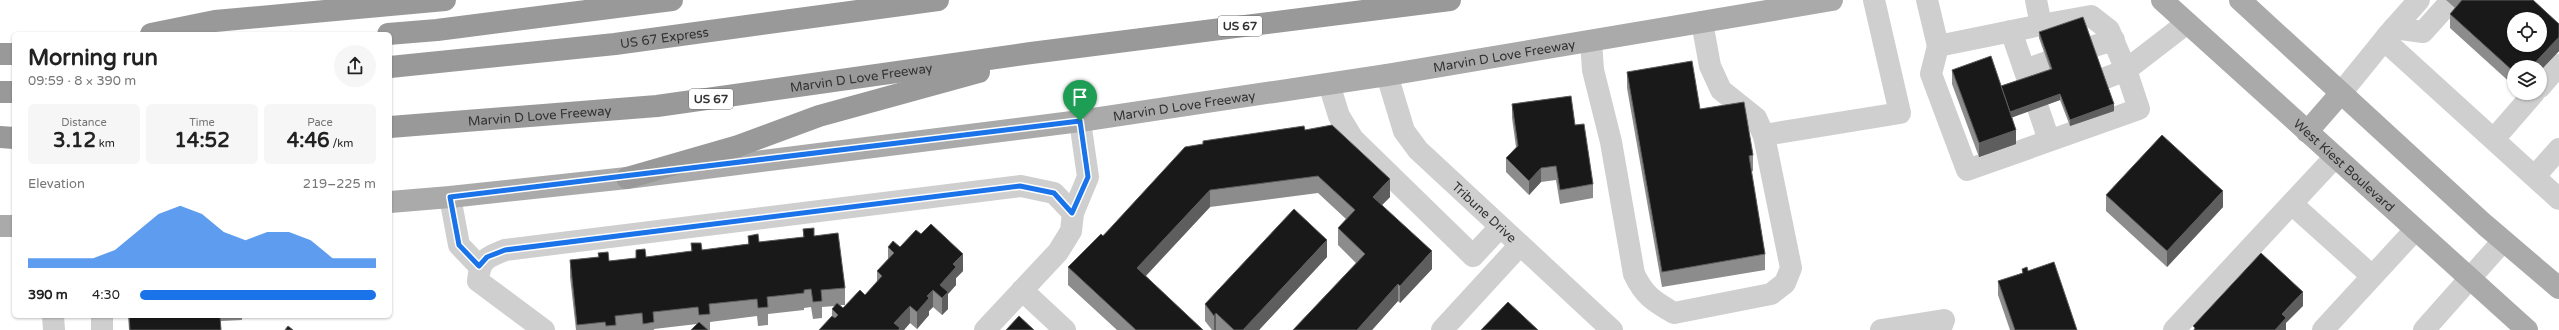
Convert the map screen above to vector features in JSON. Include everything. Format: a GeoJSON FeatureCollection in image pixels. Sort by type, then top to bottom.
{"type":"FeatureCollection","features":[{"type":"Feature","properties":{"kind":"highway"},"geometry":{"type":"LineString","coordinates":[[161,32],[215,21],[445,0]]}},
{"type":"Feature","properties":{"kind":"highway"},"geometry":{"type":"LineString","coordinates":[[392,34],[437,30],[672,0]]}},
{"type":"Feature","properties":{"kind":"highway","name":"US 67 Express"},"geometry":{"type":"LineString","coordinates":[[392,67],[615,44],[938,0]]}},
{"type":"Feature","properties":{"kind":"highway","name":"Marvin D Love Freeway"},"geometry":{"type":"LineString","coordinates":[[392,127],[656,106],[1031,53],[1450,0]]}},
{"type":"Feature","properties":{"kind":"highway"},"geometry":{"type":"LineString","coordinates":[[627,178],[738,146],[818,116],[980,72],[1031,53]]}},
{"type":"Feature","properties":{"kind":"highway"},"geometry":{"type":"LineString","coordinates":[[0,54],[12,54]]}},
{"type":"Feature","properties":{"kind":"highway"},"geometry":{"type":"LineString","coordinates":[[0,92],[12,92]]}},
{"type":"Feature","properties":{"kind":"highway"},"geometry":{"type":"LineString","coordinates":[[0,137],[12,138]]}},
{"type":"Feature","properties":{"kind":"main road","name":"Marvin D Love Freeway"},"geometry":{"type":"LineString","coordinates":[[392,202],[627,178],[1080,121],[1387,75],[1832,0]]}},
{"type":"Feature","properties":{"kind":"main road","name":"West Kiest Boulevard"},"geometry":{"type":"LineString","coordinates":[[2162,0],[2527,330]]}},
{"type":"Feature","properties":{"kind":"main road"},"geometry":{"type":"LineString","coordinates":[[2240,0],[2503,241],[2559,288]]}},
{"type":"Feature","properties":{"kind":"main road"},"geometry":{"type":"LineString","coordinates":[[2307,132],[2341,93]]}},
{"type":"Feature","properties":{"kind":"main road"},"geometry":{"type":"LineString","coordinates":[[0,226],[12,226]]}},
{"type":"Feature","properties":{"kind":"street"},"geometry":{"type":"LineString","coordinates":[[1764,135],[1900,113],[1874,0]]}},
{"type":"Feature","properties":{"kind":"street"},"geometry":{"type":"LineString","coordinates":[[1927,0],[1938,46],[1931,74],[1967,170],[2139,109],[2126,70],[2109,30],[2091,16],[1938,46]]}},
{"type":"Feature","properties":{"kind":"street"},"geometry":{"type":"LineString","coordinates":[[2036,0],[2041,25]]}},
{"type":"Feature","properties":{"kind":"street"},"geometry":{"type":"LineString","coordinates":[[2341,93],[2419,0]]}},
{"type":"Feature","properties":{"kind":"street"},"geometry":{"type":"LineString","coordinates":[[2389,34],[2423,32],[2445,8]]}},
{"type":"Feature","properties":{"kind":"street"},"geometry":{"type":"LineString","coordinates":[[1591,41],[1593,70],[1611,142],[1634,274],[1642,290],[1653,301],[1674,313],[1771,294],[1785,283],[1791,268],[1764,135],[1756,118],[1722,90],[1710,66],[1702,22]]}},
{"type":"Feature","properties":{"kind":"street"},"geometry":{"type":"LineString","coordinates":[[2103,79],[2126,70],[2187,23]]}},
{"type":"Feature","properties":{"kind":"street"},"geometry":{"type":"LineString","coordinates":[[2011,31],[2027,76],[2048,62]]}},
{"type":"Feature","properties":{"kind":"street"},"geometry":{"type":"LineString","coordinates":[[2389,34],[2494,139],[2559,198]]}},
{"type":"Feature","properties":{"kind":"street"},"geometry":{"type":"LineString","coordinates":[[2091,47],[2114,40]]}},
{"type":"Feature","properties":{"kind":"street"},"geometry":{"type":"LineString","coordinates":[[2547,79],[2559,65]]}},
{"type":"Feature","properties":{"kind":"street","name":"Tribune Drive"},"geometry":{"type":"LineString","coordinates":[[1387,75],[1397,113],[1409,138],[1436,168],[1612,330]]}},
{"type":"Feature","properties":{"kind":"street"},"geometry":{"type":"LineString","coordinates":[[1329,84],[1339,116],[1353,139],[1473,256],[1490,278]]}},
{"type":"Feature","properties":{"kind":"street"},"geometry":{"type":"LineString","coordinates":[[2494,139],[2528,100]]}},
{"type":"Feature","properties":{"kind":"street"},"geometry":{"type":"LineString","coordinates":[[2038,108],[2049,140]]}},
{"type":"Feature","properties":{"kind":"street"},"geometry":{"type":"LineString","coordinates":[[985,330],[1058,252],[1071,231],[1072,213],[1088,177],[1080,121]]}},
{"type":"Feature","properties":{"kind":"street"},"geometry":{"type":"LineString","coordinates":[[2534,176],[2559,149]]}},
{"type":"Feature","properties":{"kind":"street"},"geometry":{"type":"LineString","coordinates":[[2174,330],[2335,157]]}},
{"type":"Feature","properties":{"kind":"street"},"geometry":{"type":"LineString","coordinates":[[544,330],[478,281],[479,266],[487,257],[505,250],[1020,186],[1054,193],[1072,213]]}},
{"type":"Feature","properties":{"kind":"street"},"geometry":{"type":"LineString","coordinates":[[450,197],[459,245],[479,266]]}},
{"type":"Feature","properties":{"kind":"street"},"geometry":{"type":"LineString","coordinates":[[2292,204],[2372,276]]}},
{"type":"Feature","properties":{"kind":"street"},"geometry":{"type":"LineString","coordinates":[[1473,256],[1500,226]]}},
{"type":"Feature","properties":{"kind":"street"},"geometry":{"type":"LineString","coordinates":[[2323,330],[2415,230]]}},
{"type":"Feature","properties":{"kind":"street"},"geometry":{"type":"LineString","coordinates":[[2424,330],[2470,280],[2503,241]]}},
{"type":"Feature","properties":{"kind":"street"},"geometry":{"type":"LineString","coordinates":[[1442,330],[1520,245]]}},
{"type":"Feature","properties":{"kind":"street"},"geometry":{"type":"LineString","coordinates":[[1022,290],[1065,330]]}},
{"type":"Feature","properties":{"kind":"street"},"geometry":{"type":"LineString","coordinates":[[53,318],[54,330]]}},
{"type":"Feature","properties":{"kind":"street"},"geometry":{"type":"LineString","coordinates":[[102,318],[102,330]]}},
{"type":"Feature","properties":{"kind":"street"},"geometry":{"type":"LineString","coordinates":[[1880,330],[1944,320],[1940,330]]}},
{"type":"Feature","properties":{"kind":"building"},"geometry":{"type":"Polygon","coordinates":[[[2462,0],[2533,0],[2546,12],[2507,12],[2507,52],[2545,52],[2538,60],[2507,60],[2507,66],[2450,14],[2462,0]]]}},
{"type":"Feature","properties":{"kind":"building"},"geometry":{"type":"Polygon","coordinates":[[[2547,13],[2559,24],[2559,37],[2547,50],[2547,13]]]}},
{"type":"Feature","properties":{"kind":"building"},"geometry":{"type":"Polygon","coordinates":[[[2083,17],[2114,104],[2070,120],[2060,94],[2010,112],[2001,86],[2052,69],[2039,32],[2083,17]]]}},
{"type":"Feature","properties":{"kind":"building"},"geometry":{"type":"Polygon","coordinates":[[[1991,56],[2016,130],[1979,143],[1952,70],[1991,56]]]}},
{"type":"Feature","properties":{"kind":"building"},"geometry":{"type":"Polygon","coordinates":[[[1692,61],[1700,109],[1744,102],[1753,155],[1749,156],[1765,254],[1662,272],[1627,72],[1692,61]]]}},
{"type":"Feature","properties":{"kind":"building"},"geometry":{"type":"Polygon","coordinates":[[[1571,96],[1575,125],[1584,124],[1593,184],[1560,190],[1556,166],[1541,168],[1529,181],[1506,158],[1518,146],[1512,104],[1571,96]]]}},
{"type":"Feature","properties":{"kind":"building"},"geometry":{"type":"Polygon","coordinates":[[[1332,125],[1390,179],[1373,197],[1432,251],[1400,286],[1398,284],[1357,330],[1293,330],[1365,254],[1338,228],[1355,210],[1318,176],[1210,190],[1137,268],[1203,330],[1136,330],[1068,267],[1101,234],[1103,236],[1185,147],[1203,144],[1203,141],[1304,126],[1305,130],[1332,125]]]}},
{"type":"Feature","properties":{"kind":"building"},"geometry":{"type":"Polygon","coordinates":[[[2162,135],[2223,191],[2167,251],[2106,195],[2162,135]]]}},
{"type":"Feature","properties":{"kind":"building"},"geometry":{"type":"Polygon","coordinates":[[[1294,209],[1327,240],[1243,330],[1234,330],[1216,313],[1214,316],[1205,304],[1294,209]]]}},
{"type":"Feature","properties":{"kind":"building"},"geometry":{"type":"Polygon","coordinates":[[[931,224],[963,254],[953,264],[956,267],[940,285],[948,292],[942,298],[933,290],[927,296],[929,298],[917,312],[910,306],[894,323],[900,328],[898,330],[819,330],[832,316],[835,318],[838,315],[832,309],[837,303],[843,308],[860,290],[865,295],[882,276],[877,271],[894,253],[888,247],[893,241],[900,247],[916,230],[921,234],[931,224]]]}},
{"type":"Feature","properties":{"kind":"building"},"geometry":{"type":"Polygon","coordinates":[[[814,228],[814,236],[838,233],[845,288],[821,290],[822,301],[813,302],[811,289],[804,290],[804,293],[767,297],[768,307],[758,308],[757,299],[709,304],[710,314],[699,315],[698,307],[653,312],[654,322],[643,324],[642,313],[615,316],[616,325],[606,326],[605,322],[577,325],[570,260],[599,257],[598,253],[608,252],[609,261],[636,258],[636,250],[645,249],[646,257],[692,251],[691,243],[701,243],[702,250],[749,244],[748,236],[758,234],[759,242],[804,237],[803,229],[814,228]]]}},
{"type":"Feature","properties":{"kind":"building"},"geometry":{"type":"Polygon","coordinates":[[[2261,253],[2303,292],[2282,314],[2286,318],[2275,330],[2194,330],[2195,328],[2193,326],[2261,253]]]}},
{"type":"Feature","properties":{"kind":"building"},"geometry":{"type":"Polygon","coordinates":[[[2054,262],[2077,330],[2015,330],[1998,281],[2023,273],[2022,269],[2027,267],[2028,271],[2054,262]]]}},
{"type":"Feature","properties":{"kind":"building"},"geometry":{"type":"Polygon","coordinates":[[[1508,302],[1538,330],[1481,330],[1508,302]]]}},
{"type":"Feature","properties":{"kind":"building"},"geometry":{"type":"Polygon","coordinates":[[[1019,316],[1034,330],[1006,330],[1019,316]]]}},
{"type":"Feature","properties":{"kind":"building"},"geometry":{"type":"Polygon","coordinates":[[[129,318],[220,318],[221,330],[130,330],[129,318]]]}},
{"type":"Feature","properties":{"kind":"building"},"geometry":{"type":"Polygon","coordinates":[[[699,322],[708,330],[691,330],[699,322]]]}},
{"type":"Feature","properties":{"kind":"building"},"geometry":{"type":"Polygon","coordinates":[[[288,326],[293,330],[285,330],[288,326]]]}},
{"type":"Feature","properties":{"kind":"route"},"geometry":{"type":"LineString","coordinates":[[1080,121],[1088,177],[1072,213],[1054,193],[1020,186],[505,250],[487,257],[479,266],[459,245],[450,197],[627,178],[1080,121]]}}]}
